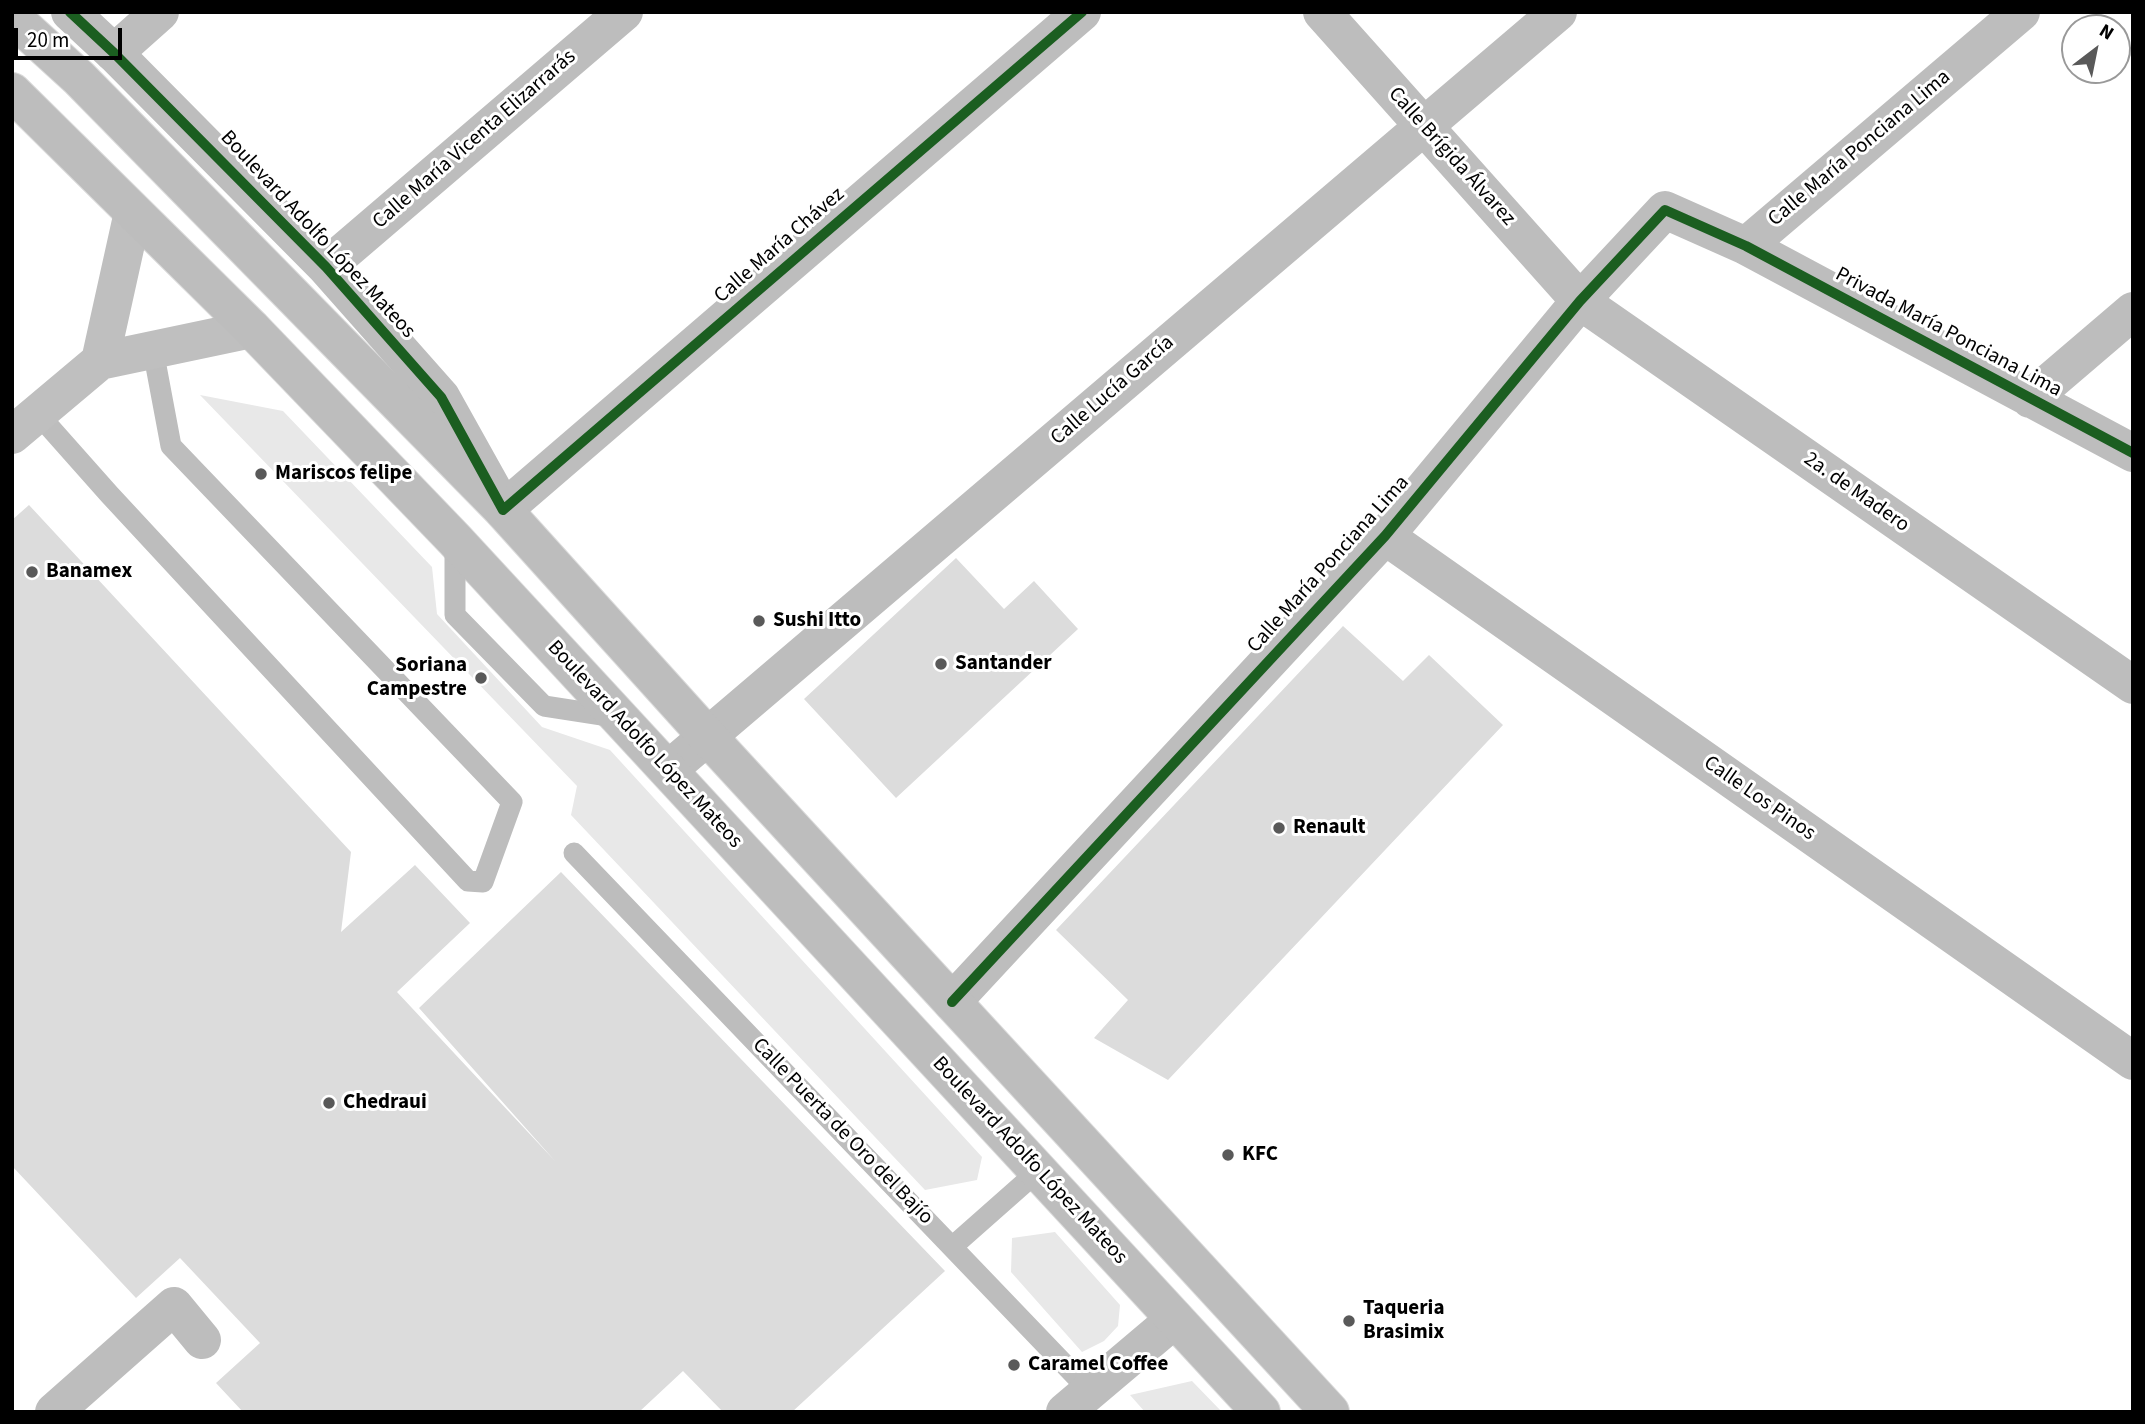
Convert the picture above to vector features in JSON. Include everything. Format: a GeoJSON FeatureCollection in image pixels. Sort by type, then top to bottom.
{"type":"FeatureCollection","features":[{"type":"Feature","properties":{"kind":"main road"},"geometry":{"type":"LineString","coordinates":[[100,361],[133,212]]}},
{"type":"Feature","properties":{"kind":"main road"},"geometry":{"type":"LineString","coordinates":[[25,425],[100,361],[252,329]]}},
{"type":"Feature","properties":{"kind":"street","name":"Boulevard Adolfo López Mateos"},"geometry":{"type":"LineString","coordinates":[[70,12],[326,267],[441,397],[503,510]]}},
{"type":"Feature","properties":{"kind":"street"},"geometry":{"type":"LineString","coordinates":[[114,53],[160,12]]}},
{"type":"Feature","properties":{"kind":"street","name":"Calle María Vicenta Elizarrarás"},"geometry":{"type":"LineString","coordinates":[[326,267],[624,12]]}},
{"type":"Feature","properties":{"kind":"street","name":"Calle María Chávez"},"geometry":{"type":"LineString","coordinates":[[503,510],[1082,12]]}},
{"type":"Feature","properties":{"kind":"street","name":"Calle Brígida Álvarez"},"geometry":{"type":"LineString","coordinates":[[1322,12],[1580,301]]}},
{"type":"Feature","properties":{"kind":"street","name":"Calle Lucía García"},"geometry":{"type":"LineString","coordinates":[[668,770],[1558,12]]}},
{"type":"Feature","properties":{"kind":"street","name":"Calle María Ponciana Lima"},"geometry":{"type":"LineString","coordinates":[[951,1002],[1385,536],[1580,301],[1665,210],[1746,246],[2021,12]]}},
{"type":"Feature","properties":{"kind":"street","name":"Boulevard Adolfo López Mateos"},"geometry":{"type":"LineString","coordinates":[[12,17],[79,78],[503,510],[708,737],[1330,1412]]}},
{"type":"Feature","properties":{"kind":"street","name":"Boulevard Adolfo López Mateos"},"geometry":{"type":"LineString","coordinates":[[12,92],[252,329],[455,540],[1261,1412]]}},
{"type":"Feature","properties":{"kind":"street","name":"Privada María Ponciana Lima"},"geometry":{"type":"LineString","coordinates":[[1746,246],[2133,453]]}},
{"type":"Feature","properties":{"kind":"street","name":"2a. de Madero"},"geometry":{"type":"LineString","coordinates":[[1580,301],[2133,685]]}},
{"type":"Feature","properties":{"kind":"street"},"geometry":{"type":"LineString","coordinates":[[2030,399],[2133,311]]}},
{"type":"Feature","properties":{"kind":"street","name":"Calle Los Pinos"},"geometry":{"type":"LineString","coordinates":[[1385,536],[2133,1061]]}},
{"type":"Feature","properties":{"kind":"street"},"geometry":{"type":"LineString","coordinates":[[54,1412],[174,1306],[202,1340]]}},
{"type":"Feature","properties":{"kind":"street"},"geometry":{"type":"LineString","coordinates":[[1088,1405],[1175,1319]]}},
{"type":"Feature","properties":{"kind":"lane"},"geometry":{"type":"LineString","coordinates":[[25,425],[118,504],[468,881],[483,882],[512,802],[171,446],[153,350]]}},
{"type":"Feature","properties":{"kind":"lane"},"geometry":{"type":"LineString","coordinates":[[455,540],[455,615],[544,706],[619,718]]}},
{"type":"Feature","properties":{"kind":"lane","name":"Calle Puerta de Oro del Bajío"},"geometry":{"type":"LineString","coordinates":[[574,853],[952,1247],[1088,1405]]}},
{"type":"Feature","properties":{"kind":"lane"},"geometry":{"type":"LineString","coordinates":[[952,1247],[1038,1171]]}},
{"type":"Feature","properties":{"kind":"shaded area"},"geometry":{"type":"Polygon","coordinates":[[[200,395],[283,411],[432,567],[437,614],[542,727],[610,750],[982,1157],[977,1180],[925,1190],[571,815],[577,786],[200,395]]]}},
{"type":"Feature","properties":{"kind":"shaded area"},"geometry":{"type":"Polygon","coordinates":[[[1055,1232],[1120,1305],[1118,1326],[1104,1341],[1082,1352],[1011,1272],[1012,1238],[1055,1232]]]}},
{"type":"Feature","properties":{"kind":"shaded area"},"geometry":{"type":"Polygon","coordinates":[[[1192,1381],[1222,1412],[1145,1412],[1130,1395],[1192,1381]]]}},
{"type":"Feature","properties":{"kind":"building"},"geometry":{"type":"Polygon","coordinates":[[[29,505],[351,852],[341,932],[415,865],[470,923],[397,992],[555,1161],[419,1008],[561,872],[945,1271],[792,1412],[723,1412],[683,1371],[639,1412],[243,1412],[216,1383],[260,1343],[180,1258],[136,1298],[12,1166],[12,520],[29,505]]]}},
{"type":"Feature","properties":{"kind":"building","name":"Santander"},"geometry":{"type":"Polygon","coordinates":[[[956,558],[1004,609],[1034,581],[1078,629],[896,798],[804,699],[956,558]]]}},
{"type":"Feature","properties":{"kind":"building","name":"Renault"},"geometry":{"type":"Polygon","coordinates":[[[1343,626],[1403,681],[1429,655],[1503,725],[1168,1080],[1094,1038],[1128,1000],[1056,930],[1343,626]]]}},
{"type":"Feature","properties":{"kind":"cycle path"},"geometry":{"type":"LineString","coordinates":[[70,12],[326,267],[441,397],[503,510],[1082,12]]}},
{"type":"Feature","properties":{"kind":"cycle path"},"geometry":{"type":"LineString","coordinates":[[952,1002],[1385,536],[1580,301],[1665,210],[1746,246],[2133,453]]}},
{"type":"Feature","properties":{"kind":"place","name":"Mariscos felipe"},"geometry":{"type":"Point","coordinates":[261,474]}},
{"type":"Feature","properties":{"kind":"place","name":"Banamex"},"geometry":{"type":"Point","coordinates":[32,572]}},
{"type":"Feature","properties":{"kind":"place","name":"Sushi Itto"},"geometry":{"type":"Point","coordinates":[759,621]}},
{"type":"Feature","properties":{"kind":"place","name":"Santander"},"geometry":{"type":"Point","coordinates":[941,664]}},
{"type":"Feature","properties":{"kind":"place","name":"Soriana Campestre"},"geometry":{"type":"Point","coordinates":[481,678]}},
{"type":"Feature","properties":{"kind":"place","name":"Renault"},"geometry":{"type":"Point","coordinates":[1279,828]}},
{"type":"Feature","properties":{"kind":"place","name":"Chedraui"},"geometry":{"type":"Point","coordinates":[329,1103]}},
{"type":"Feature","properties":{"kind":"place","name":"KFC"},"geometry":{"type":"Point","coordinates":[1228,1155]}},
{"type":"Feature","properties":{"kind":"place","name":"Taqueria Brasimix"},"geometry":{"type":"Point","coordinates":[1349,1321]}},
{"type":"Feature","properties":{"kind":"place","name":"Caramel Coffee"},"geometry":{"type":"Point","coordinates":[1014,1365]}}]}
